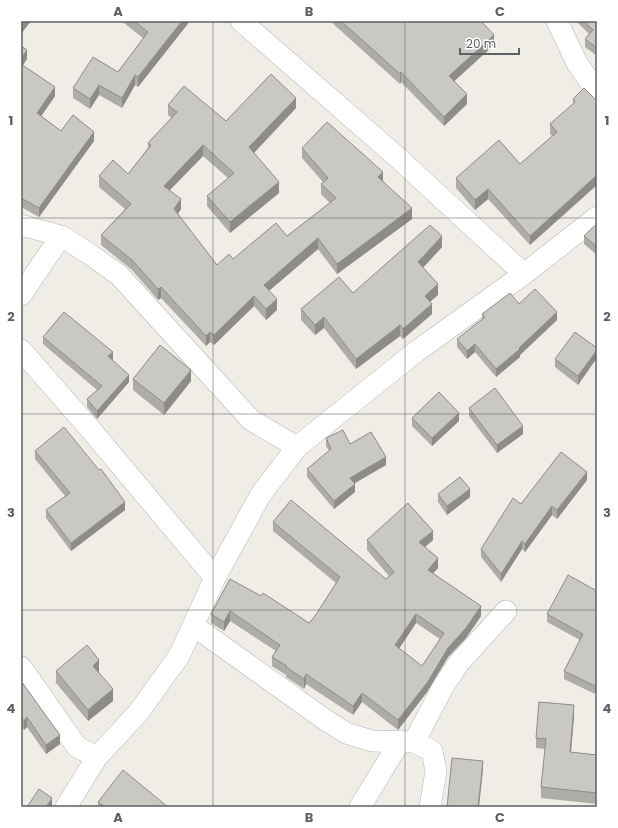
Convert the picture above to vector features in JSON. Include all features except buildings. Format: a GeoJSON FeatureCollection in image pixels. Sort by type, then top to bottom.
{"type":"FeatureCollection","features":[{"type":"Feature","properties":{"kind":"street"},"geometry":{"type":"LineString","coordinates":[[241,21],[396,156],[524,274]]}},
{"type":"Feature","properties":{"kind":"street"},"geometry":{"type":"LineString","coordinates":[[557,21],[577,63],[597,92]]}},
{"type":"Feature","properties":{"kind":"street"},"geometry":{"type":"LineString","coordinates":[[66,807],[97,757],[138,713],[179,656],[215,578],[261,494],[297,447],[417,351],[524,274],[597,217]]}},
{"type":"Feature","properties":{"kind":"street"},"geometry":{"type":"LineString","coordinates":[[21,225],[61,236],[88,253],[118,275],[251,420],[297,447]]}},
{"type":"Feature","properties":{"kind":"street"},"geometry":{"type":"LineString","coordinates":[[21,295],[61,236]]}},
{"type":"Feature","properties":{"kind":"street"},"geometry":{"type":"LineString","coordinates":[[21,350],[91,430],[215,578]]}},
{"type":"Feature","properties":{"kind":"street"},"geometry":{"type":"LineString","coordinates":[[360,807],[407,742],[458,664],[506,610]]}},
{"type":"Feature","properties":{"kind":"street"},"geometry":{"type":"LineString","coordinates":[[194,626],[324,719],[346,733],[372,741],[407,742],[432,751],[436,771],[430,807]]}},
{"type":"Feature","properties":{"kind":"street"},"geometry":{"type":"LineString","coordinates":[[21,667],[78,747],[97,757]]}}]}
